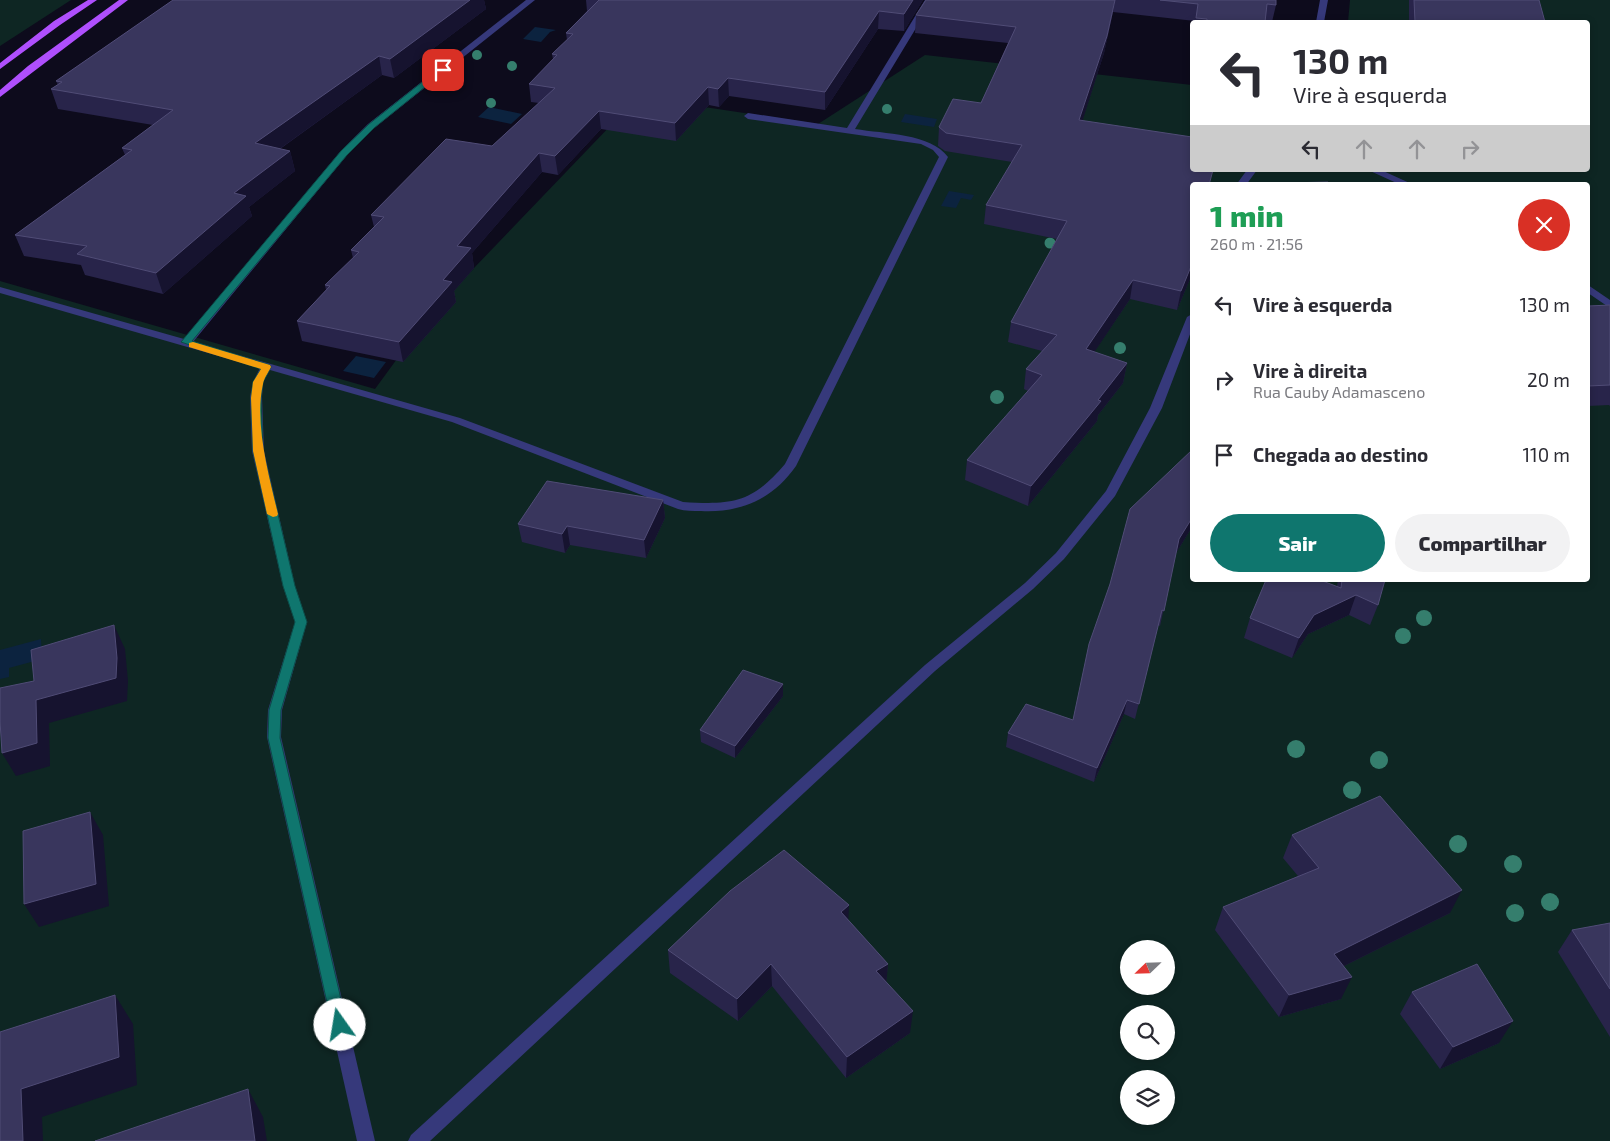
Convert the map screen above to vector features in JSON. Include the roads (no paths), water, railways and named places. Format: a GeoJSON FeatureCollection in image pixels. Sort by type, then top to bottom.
{"type":"FeatureCollection","features":[{"type":"Feature","properties":{"kind":"main road"},"geometry":{"type":"LineString","coordinates":[[0,67],[58,23],[94,0]]}},
{"type":"Feature","properties":{"kind":"main road"},"geometry":{"type":"LineString","coordinates":[[0,94],[31,68],[124,0]]}},
{"type":"Feature","properties":{"kind":"street"},"geometry":{"type":"LineString","coordinates":[[186,342],[344,153],[364,133],[531,0]]}},
{"type":"Feature","properties":{"kind":"street"},"geometry":{"type":"LineString","coordinates":[[850,131],[929,0]]}},
{"type":"Feature","properties":{"kind":"street"},"geometry":{"type":"LineString","coordinates":[[1320,20],[1324,0]]}},
{"type":"Feature","properties":{"kind":"street"},"geometry":{"type":"LineString","coordinates":[[0,290],[456,420],[682,506],[717,508],[748,502],[768,490],[790,466],[944,157],[936,148],[923,142],[748,116]]}},
{"type":"Feature","properties":{"kind":"street"},"geometry":{"type":"LineString","coordinates":[[1378,172],[1402,182]]}},
{"type":"Feature","properties":{"kind":"street"},"geometry":{"type":"LineString","coordinates":[[1590,290],[1610,305]]}},
{"type":"Feature","properties":{"kind":"street"},"geometry":{"type":"LineString","coordinates":[[417,1141],[930,668],[1029,586],[1060,556],[1111,493],[1156,408],[1190,322]]}},
{"type":"Feature","properties":{"kind":"street"},"geometry":{"type":"LineString","coordinates":[[266,367],[258,382],[256,398],[258,451],[289,586],[301,622],[275,710],[274,738],[366,1141]]}},
{"type":"Feature","properties":{"kind":"water"},"geometry":{"type":"Polygon","coordinates":[[[535,27],[556,30],[550,32],[541,42],[523,39],[535,27]]]}},
{"type":"Feature","properties":{"kind":"water"},"geometry":{"type":"Polygon","coordinates":[[[489,107],[522,114],[511,124],[478,117],[489,107]]]}},
{"type":"Feature","properties":{"kind":"water"},"geometry":{"type":"Polygon","coordinates":[[[905,114],[937,119],[934,127],[901,122],[905,114]]]}},
{"type":"Feature","properties":{"kind":"water"},"geometry":{"type":"Polygon","coordinates":[[[949,191],[974,195],[971,200],[961,198],[956,208],[941,206],[949,191]]]}},
{"type":"Feature","properties":{"kind":"water"},"geometry":{"type":"Polygon","coordinates":[[[356,356],[386,362],[374,378],[343,371],[356,356]]]}},
{"type":"Feature","properties":{"kind":"water"},"geometry":{"type":"Polygon","coordinates":[[[41,639],[42,659],[9,668],[9,677],[0,679],[0,650],[41,639]]]}}]}
